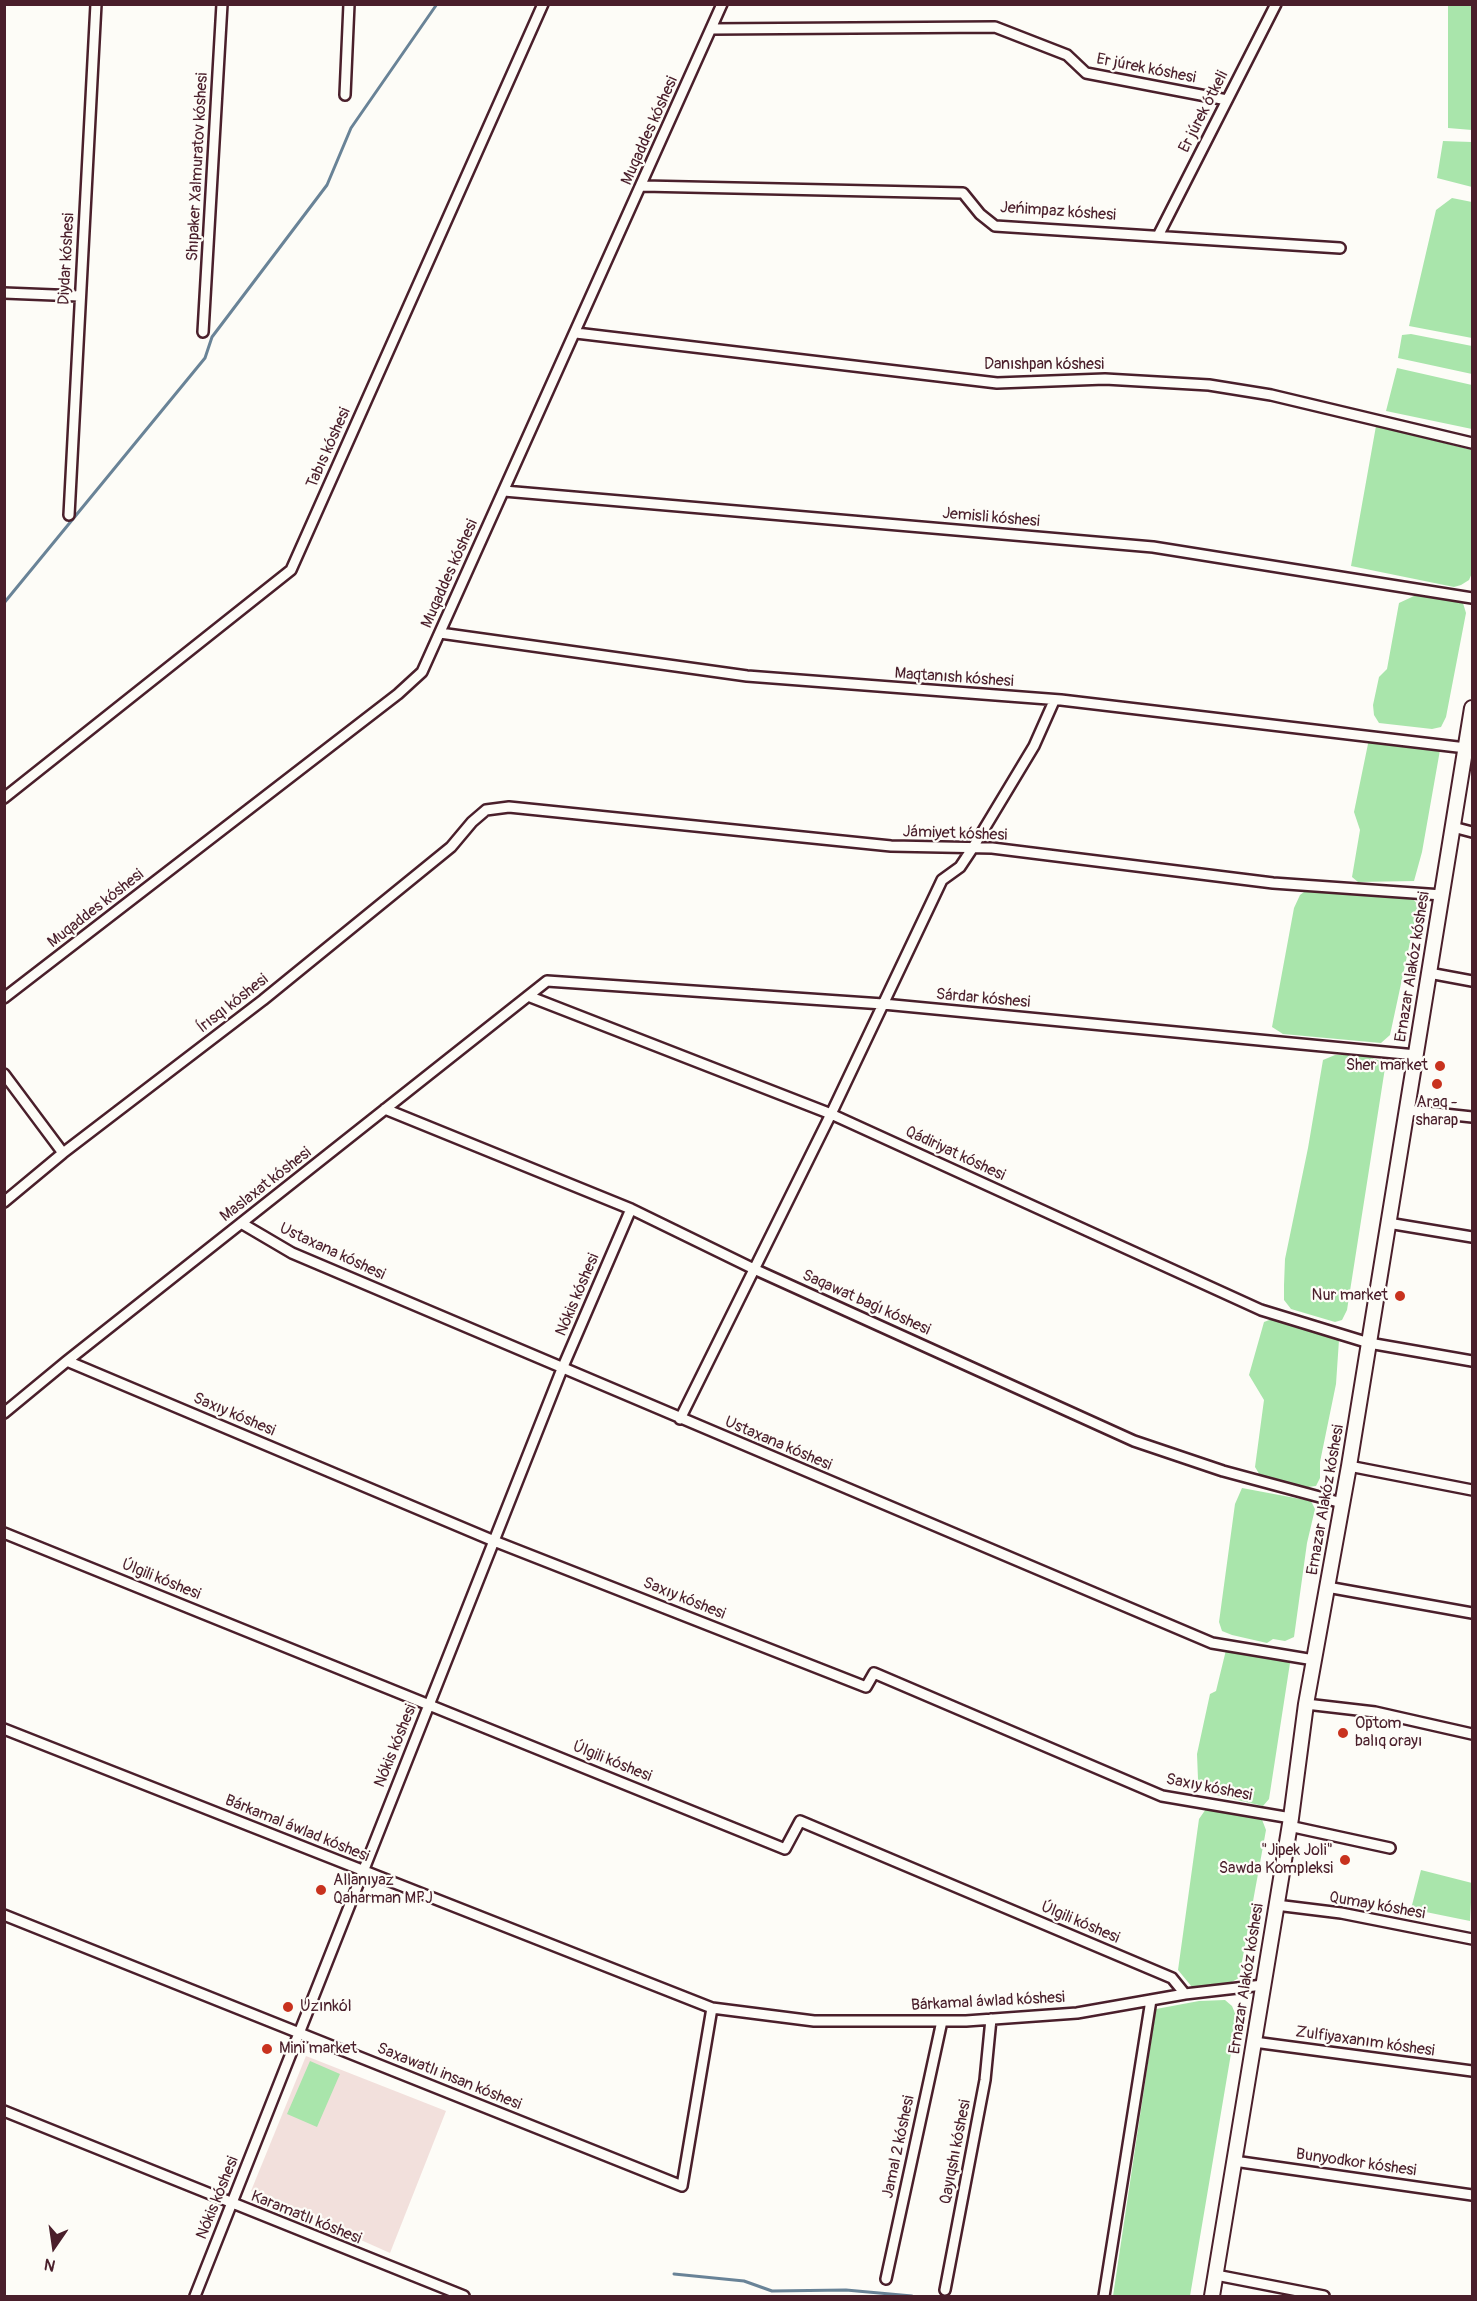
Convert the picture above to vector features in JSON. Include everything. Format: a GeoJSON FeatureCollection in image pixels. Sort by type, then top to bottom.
{"type":"FeatureCollection","features":[{"type":"Feature","properties":{"kind":"main road","name":"Ernazar Alakóz kóshesi"},"geometry":{"type":"LineString","coordinates":[[1212,2296],[1290,1822],[1306,1704],[1349,1466],[1473,708]]}},
{"type":"Feature","properties":{"kind":"street","name":"Diydar kóshesi"},"geometry":{"type":"LineString","coordinates":[[69,514],[96,4]]}},
{"type":"Feature","properties":{"kind":"street","name":"Shıpaker Xalmuratov kóshesi"},"geometry":{"type":"LineString","coordinates":[[203,332],[222,4]]}},
{"type":"Feature","properties":{"kind":"street"},"geometry":{"type":"LineString","coordinates":[[345,95],[349,4]]}},
{"type":"Feature","properties":{"kind":"street","name":"Tabıs kóshesi"},"geometry":{"type":"LineString","coordinates":[[4,798],[291,570],[543,4]]}},
{"type":"Feature","properties":{"kind":"street","name":"Muqaddes kóshesi"},"geometry":{"type":"LineString","coordinates":[[4,998],[398,694],[422,672],[643,186],[722,4]]}},
{"type":"Feature","properties":{"kind":"street","name":"Er júrek ótkeli"},"geometry":{"type":"LineString","coordinates":[[1159,234],[1276,4]]}},
{"type":"Feature","properties":{"kind":"street","name":"Er júrek kóshesi"},"geometry":{"type":"LineString","coordinates":[[711,29],[995,27],[1067,55],[1086,73],[1227,100]]}},
{"type":"Feature","properties":{"kind":"street","name":"Jeńimpaz kóshesi"},"geometry":{"type":"LineString","coordinates":[[643,186],[963,193],[980,214],[995,226],[1159,234],[1340,248]]}},
{"type":"Feature","properties":{"kind":"street"},"geometry":{"type":"LineString","coordinates":[[4,293],[79,296]]}},
{"type":"Feature","properties":{"kind":"street","name":"Danıshpan kóshesi"},"geometry":{"type":"LineString","coordinates":[[576,333],[997,383],[1105,379],[1209,386],[1271,394],[1473,443]]}},
{"type":"Feature","properties":{"kind":"street","name":"Jemisli kóshesi"},"geometry":{"type":"LineString","coordinates":[[504,492],[1153,547],[1473,598]]}},
{"type":"Feature","properties":{"kind":"street","name":"Maqtanısh kóshesi"},"geometry":{"type":"LineString","coordinates":[[440,633],[747,676],[1054,701],[1466,748]]}},
{"type":"Feature","properties":{"kind":"street"},"geometry":{"type":"LineString","coordinates":[[680,1419],[831,1114],[942,880],[960,867],[972,849],[1034,746],[1054,701]]}},
{"type":"Feature","properties":{"kind":"street","name":"Jámiyet kóshesi"},"geometry":{"type":"LineString","coordinates":[[472,822],[486,810],[509,807],[891,846],[992,848],[1274,883],[1442,895]]}},
{"type":"Feature","properties":{"kind":"street","name":"Írısqı kóshesi"},"geometry":{"type":"LineString","coordinates":[[4,1202],[63,1153],[272,993],[451,847],[472,822]]}},
{"type":"Feature","properties":{"kind":"street"},"geometry":{"type":"LineString","coordinates":[[1453,827],[1473,832]]}},
{"type":"Feature","properties":{"kind":"street"},"geometry":{"type":"LineString","coordinates":[[1429,973],[1473,981]]}},
{"type":"Feature","properties":{"kind":"street","name":"Sárdar kóshesi"},"geometry":{"type":"LineString","coordinates":[[547,981],[883,1004],[1416,1055]]}},
{"type":"Feature","properties":{"kind":"street","name":"Maslaxat kóshesi"},"geometry":{"type":"LineString","coordinates":[[4,1413],[547,981]]}},
{"type":"Feature","properties":{"kind":"street","name":"Qádiriyat kóshesi"},"geometry":{"type":"LineString","coordinates":[[528,996],[831,1114],[1261,1310],[1369,1343],[1473,1361]]}},
{"type":"Feature","properties":{"kind":"street"},"geometry":{"type":"LineString","coordinates":[[4,1074],[63,1153]]}},
{"type":"Feature","properties":{"kind":"street","name":"Saqawat baǵı kóshesi"},"geometry":{"type":"LineString","coordinates":[[385,1109],[631,1209],[754,1269],[1134,1441],[1224,1471],[1342,1503]]}},
{"type":"Feature","properties":{"kind":"street"},"geometry":{"type":"LineString","coordinates":[[1407,1110],[1473,1117]]}},
{"type":"Feature","properties":{"kind":"street","name":"Nókis kóshesi"},"geometry":{"type":"LineString","coordinates":[[195,2296],[562,1370],[631,1209]]}},
{"type":"Feature","properties":{"kind":"street","name":"Ustaxana kóshesi"},"geometry":{"type":"LineString","coordinates":[[241,1223],[292,1253],[562,1370],[1212,1643],[1314,1660]]}},
{"type":"Feature","properties":{"kind":"street"},"geometry":{"type":"LineString","coordinates":[[1388,1223],[1473,1237]]}},
{"type":"Feature","properties":{"kind":"street","name":"Saxıy kóshesi"},"geometry":{"type":"LineString","coordinates":[[67,1361],[494,1541],[866,1687],[874,1673],[1162,1796],[1290,1822],[1390,1848]]}},
{"type":"Feature","properties":{"kind":"street"},"geometry":{"type":"LineString","coordinates":[[1349,1466],[1473,1490]]}},
{"type":"Feature","properties":{"kind":"street","name":"Úlgili kóshesi"},"geometry":{"type":"LineString","coordinates":[[4,1533],[785,1849],[800,1821],[1172,1978],[1185,1994]]}},
{"type":"Feature","properties":{"kind":"street"},"geometry":{"type":"LineString","coordinates":[[1327,1587],[1473,1613]]}},
{"type":"Feature","properties":{"kind":"street"},"geometry":{"type":"LineString","coordinates":[[1306,1704],[1375,1712],[1473,1734]]}},
{"type":"Feature","properties":{"kind":"street","name":"Bárkamal áwlad kóshesi"},"geometry":{"type":"LineString","coordinates":[[4,1729],[712,2008],[814,2021],[991,2019],[1077,2013],[1185,1994],[1263,1985]]}},
{"type":"Feature","properties":{"kind":"street","name":"Qumay kóshesi"},"geometry":{"type":"LineString","coordinates":[[1276,1905],[1341,1913],[1473,1939]]}},
{"type":"Feature","properties":{"kind":"street","name":"Saxawatlı insan kóshesi"},"geometry":{"type":"LineString","coordinates":[[4,1915],[682,2186],[712,2008]]}},
{"type":"Feature","properties":{"kind":"street"},"geometry":{"type":"LineString","coordinates":[[1104,2296],[1151,2000]]}},
{"type":"Feature","properties":{"kind":"street","name":"Qayıqshı kóshesi"},"geometry":{"type":"LineString","coordinates":[[945,2290],[985,2080],[991,2019]]}},
{"type":"Feature","properties":{"kind":"street","name":"Jamal 2 kóshesi"},"geometry":{"type":"LineString","coordinates":[[886,2279],[942,2021]]}},
{"type":"Feature","properties":{"kind":"street","name":"Zulfiyaxanım kóshesi"},"geometry":{"type":"LineString","coordinates":[[1254,2042],[1473,2071]]}},
{"type":"Feature","properties":{"kind":"street","name":"Karamatlı kóshesi"},"geometry":{"type":"LineString","coordinates":[[4,2111],[464,2296]]}},
{"type":"Feature","properties":{"kind":"street","name":"Bunyodkor kóshesi"},"geometry":{"type":"LineString","coordinates":[[1234,2161],[1473,2195]]}},
{"type":"Feature","properties":{"kind":"street"},"geometry":{"type":"LineString","coordinates":[[1216,2275],[1324,2296]]}},
{"type":"Feature","properties":{"kind":"shaded area"},"geometry":{"type":"Polygon","coordinates":[[[306,2056],[446,2111],[390,2253],[251,2191],[306,2056]]]}},
{"type":"Feature","properties":{"kind":"green space"},"geometry":{"type":"Polygon","coordinates":[[[1448,5],[1472,5],[1472,130],[1448,128],[1448,5]]]}},
{"type":"Feature","properties":{"kind":"green space"},"geometry":{"type":"Polygon","coordinates":[[[1443,141],[1472,142],[1472,187],[1437,178],[1443,141]]]}},
{"type":"Feature","properties":{"kind":"green space"},"geometry":{"type":"Polygon","coordinates":[[[1452,198],[1472,202],[1472,338],[1409,326],[1436,210],[1452,198]]]}},
{"type":"Feature","properties":{"kind":"green space"},"geometry":{"type":"Polygon","coordinates":[[[1411,334],[1472,346],[1472,374],[1398,358],[1402,335],[1411,334]]]}},
{"type":"Feature","properties":{"kind":"green space"},"geometry":{"type":"Polygon","coordinates":[[[1397,368],[1472,385],[1472,429],[1386,411],[1397,368]]]}},
{"type":"Feature","properties":{"kind":"green space"},"geometry":{"type":"Polygon","coordinates":[[[1376,426],[1472,450],[1472,573],[1469,580],[1461,585],[1454,587],[1351,566],[1376,426]]]}},
{"type":"Feature","properties":{"kind":"green space"},"geometry":{"type":"Polygon","coordinates":[[[1430,594],[1456,598],[1463,603],[1466,613],[1446,717],[1441,727],[1432,729],[1379,723],[1374,715],[1373,705],[1379,677],[1387,669],[1399,603],[1414,596],[1430,594]]]}},
{"type":"Feature","properties":{"kind":"green space"},"geometry":{"type":"Polygon","coordinates":[[[1369,739],[1440,750],[1422,852],[1414,881],[1358,882],[1352,877],[1360,830],[1354,812],[1369,739]]]}},
{"type":"Feature","properties":{"kind":"green space"},"geometry":{"type":"Polygon","coordinates":[[[1308,889],[1401,896],[1413,899],[1418,905],[1390,1035],[1381,1043],[1283,1034],[1272,1027],[1294,908],[1300,895],[1308,889]]]}},
{"type":"Feature","properties":{"kind":"green space"},"geometry":{"type":"Polygon","coordinates":[[[1335,1055],[1366,1055],[1380,1061],[1385,1068],[1347,1310],[1342,1320],[1335,1322],[1291,1309],[1284,1300],[1284,1285],[1285,1259],[1323,1060],[1335,1055]]]}},
{"type":"Feature","properties":{"kind":"green space"},"geometry":{"type":"Polygon","coordinates":[[[1272,1319],[1334,1336],[1339,1340],[1336,1384],[1320,1462],[1320,1478],[1316,1486],[1308,1487],[1261,1477],[1255,1467],[1264,1400],[1249,1375],[1264,1322],[1272,1319]]]}},
{"type":"Feature","properties":{"kind":"green space"},"geometry":{"type":"Polygon","coordinates":[[[1242,1488],[1311,1501],[1315,1509],[1307,1543],[1294,1637],[1285,1641],[1273,1639],[1267,1643],[1232,1635],[1222,1631],[1219,1622],[1235,1504],[1242,1488]]]}},
{"type":"Feature","properties":{"kind":"green space"},"geometry":{"type":"Polygon","coordinates":[[[1226,1650],[1285,1659],[1290,1663],[1269,1799],[1263,1806],[1212,1794],[1204,1790],[1198,1779],[1197,1754],[1210,1694],[1216,1691],[1226,1650]]]}},
{"type":"Feature","properties":{"kind":"green space"},"geometry":{"type":"Polygon","coordinates":[[[1208,1806],[1261,1817],[1266,1830],[1239,1978],[1228,1984],[1192,1987],[1178,1970],[1199,1819],[1208,1806]]]}},
{"type":"Feature","properties":{"kind":"green space"},"geometry":{"type":"Polygon","coordinates":[[[1421,1870],[1472,1883],[1470,1921],[1411,1909],[1421,1870]]]}},
{"type":"Feature","properties":{"kind":"green space"},"geometry":{"type":"Polygon","coordinates":[[[1225,2000],[1232,2006],[1237,2018],[1190,2296],[1113,2296],[1156,2009],[1199,2001],[1225,2000]]]}},
{"type":"Feature","properties":{"kind":"green space"},"geometry":{"type":"Polygon","coordinates":[[[310,2061],[340,2074],[317,2127],[287,2114],[310,2061]]]}},
{"type":"Feature","properties":{"kind":"waterway"},"geometry":{"type":"LineString","coordinates":[[4,603],[205,358],[212,337],[327,185],[351,128],[437,4]]}},
{"type":"Feature","properties":{"kind":"waterway"},"geometry":{"type":"LineString","coordinates":[[674,2274],[744,2281],[772,2291],[846,2290],[912,2296]]}},
{"type":"Feature","properties":{"kind":"place","name":"Sher market"},"geometry":{"type":"Point","coordinates":[1440,1066]}},
{"type":"Feature","properties":{"kind":"place","name":"Araq - sharap"},"geometry":{"type":"Point","coordinates":[1437,1084]}},
{"type":"Feature","properties":{"kind":"place","name":"Nur market"},"geometry":{"type":"Point","coordinates":[1400,1296]}},
{"type":"Feature","properties":{"kind":"place","name":"Optom balıq orayı"},"geometry":{"type":"Point","coordinates":[1343,1733]}},
{"type":"Feature","properties":{"kind":"place","name":"\"Jipek Joli\" Sawda Kompleksi"},"geometry":{"type":"Point","coordinates":[1345,1860]}},
{"type":"Feature","properties":{"kind":"place","name":"Allanıyaz Qaharman MPJ"},"geometry":{"type":"Point","coordinates":[321,1890]}},
{"type":"Feature","properties":{"kind":"place","name":"Uzınkól"},"geometry":{"type":"Point","coordinates":[288,2007]}},
{"type":"Feature","properties":{"kind":"place","name":"Mini market"},"geometry":{"type":"Point","coordinates":[267,2049]}}]}
